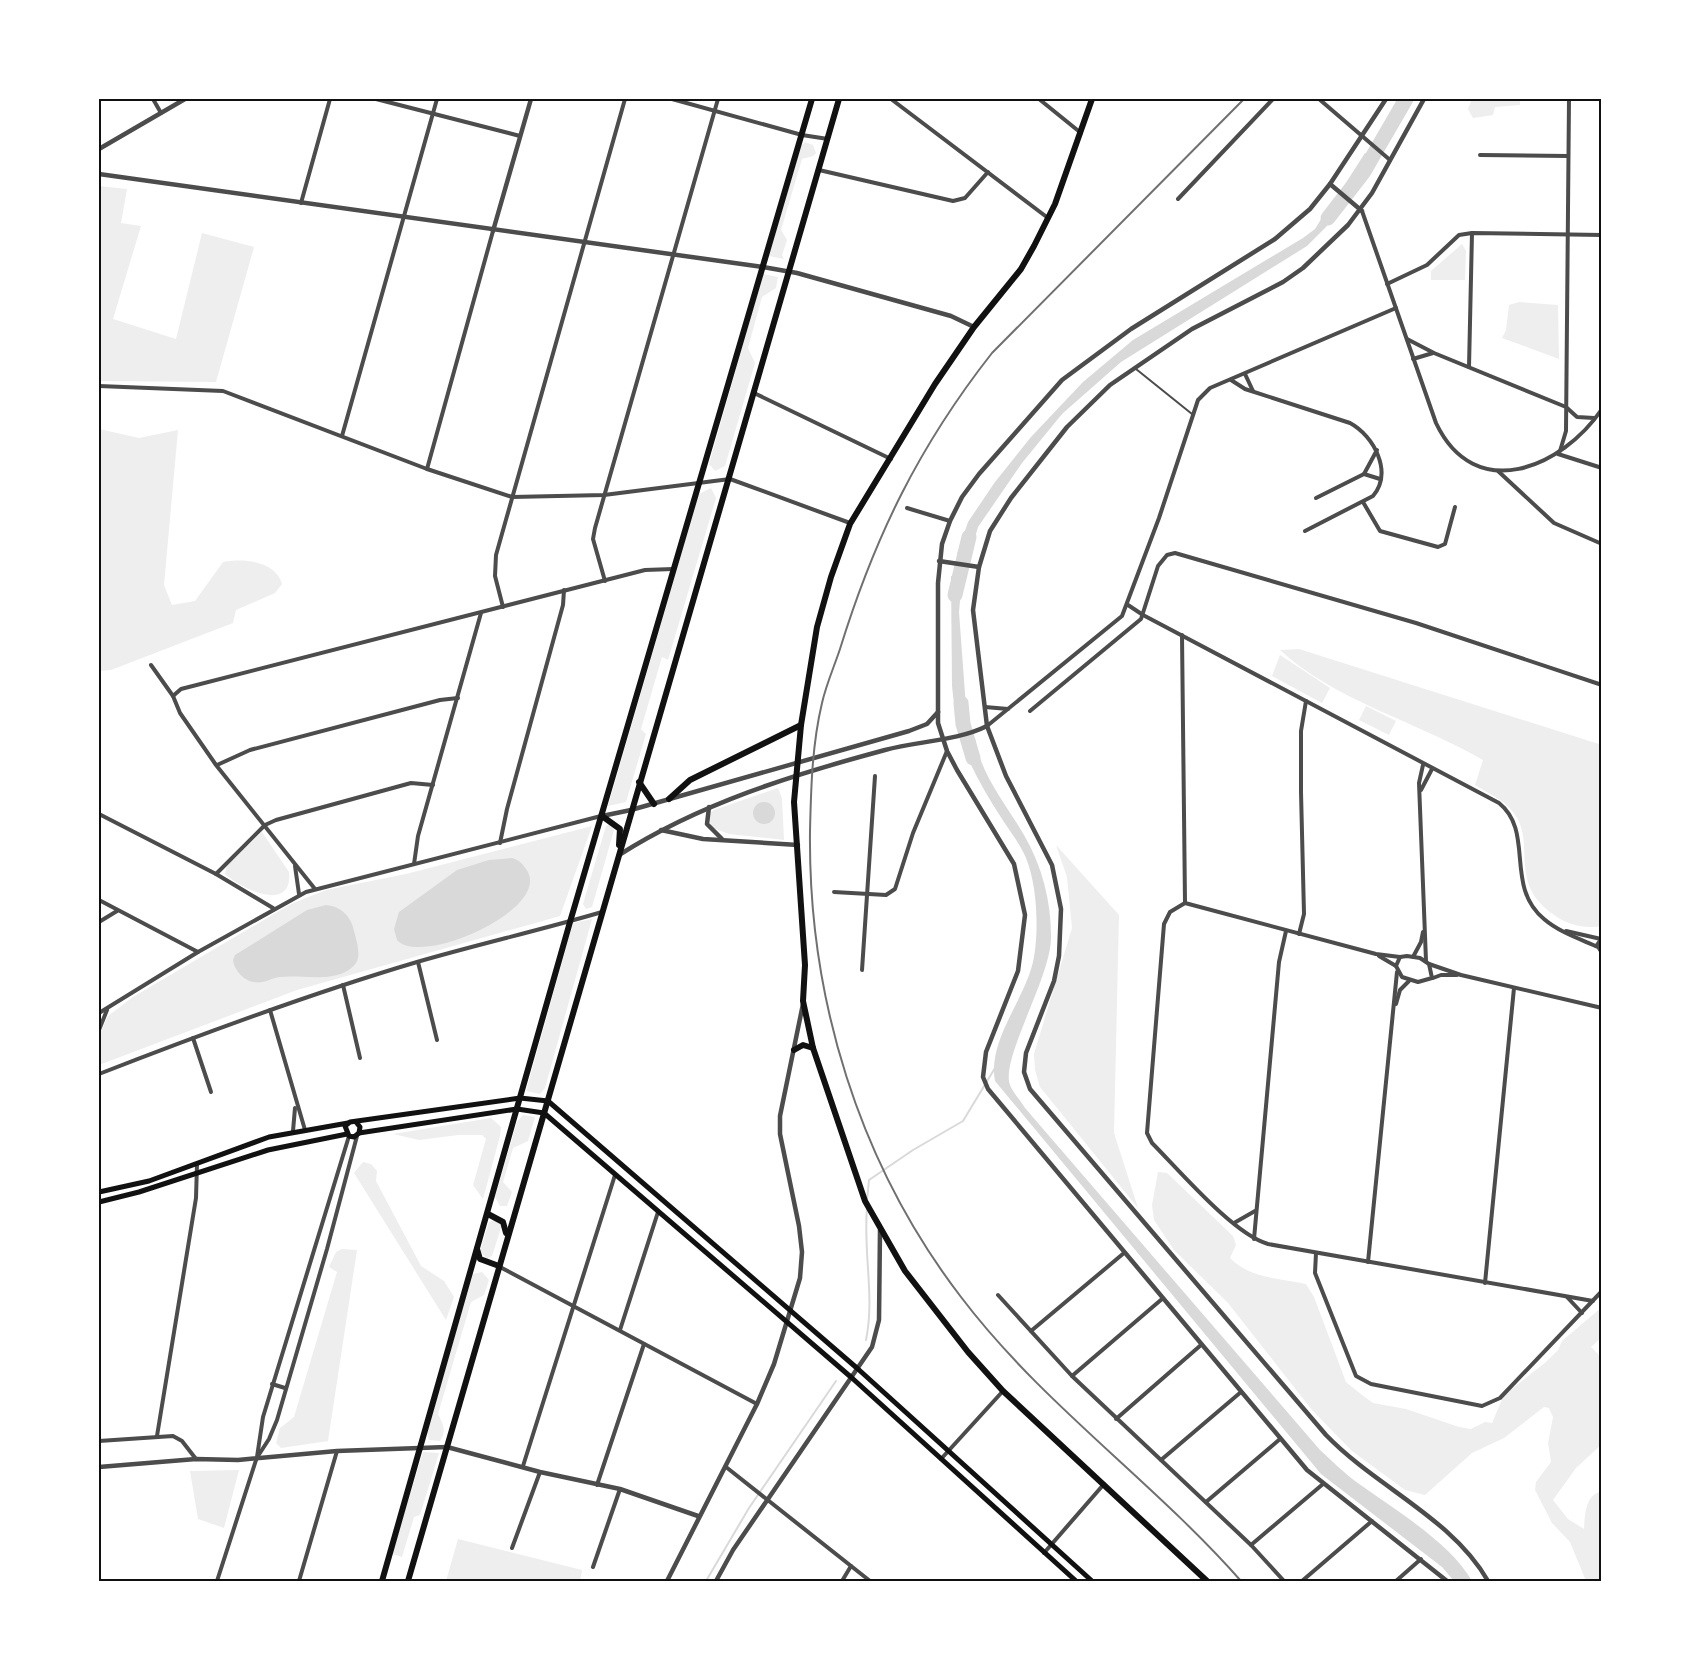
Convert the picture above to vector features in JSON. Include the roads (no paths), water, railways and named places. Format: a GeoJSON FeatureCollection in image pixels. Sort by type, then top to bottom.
{"type":"FeatureCollection","features":[{"type":"Feature","properties":{"kind":"main road"},"geometry":{"type":"LineString","coordinates":[[382,1581],[570,921],[812,99]]}},
{"type":"Feature","properties":{"kind":"main road"},"geometry":{"type":"LineString","coordinates":[[408,1581],[839,99]]}},
{"type":"Feature","properties":{"kind":"main road"},"geometry":{"type":"LineString","coordinates":[[1092,99],[1048,218],[1021,269],[974,327],[935,384],[850,524],[824,601],[801,725],[794,802],[805,965],[803,1001],[813,1048],[865,1201],[905,1271],[968,1352],[1003,1391],[1207,1581]]}},
{"type":"Feature","properties":{"kind":"main road"},"geometry":{"type":"LineString","coordinates":[[669,799],[690,780],[801,725]]}},
{"type":"Feature","properties":{"kind":"main road"},"geometry":{"type":"LineString","coordinates":[[639,781],[644,792],[654,804]]}},
{"type":"Feature","properties":{"kind":"main road"},"geometry":{"type":"LineString","coordinates":[[602,816],[620,829],[619,855]]}},
{"type":"Feature","properties":{"kind":"main road"},"geometry":{"type":"LineString","coordinates":[[794,1050],[803,1045],[813,1048]]}},
{"type":"Feature","properties":{"kind":"main road"},"geometry":{"type":"LineString","coordinates":[[99,1192],[136,1185],[293,1131],[520,1098],[548,1101],[858,1369],[1092,1581]]}},
{"type":"Feature","properties":{"kind":"main road"},"geometry":{"type":"LineString","coordinates":[[99,1202],[198,1174],[268,1150],[348,1135],[517,1109],[544,1113],[852,1378],[1076,1581]]}},
{"type":"Feature","properties":{"kind":"main road"},"geometry":{"type":"LineString","coordinates":[[356,1122],[360,1127],[358,1134]]}},
{"type":"Feature","properties":{"kind":"main road"},"geometry":{"type":"LineString","coordinates":[[348,1123],[345,1126],[348,1135]]}},
{"type":"Feature","properties":{"kind":"main road"},"geometry":{"type":"LineString","coordinates":[[615,1174],[619,1162]]}},
{"type":"Feature","properties":{"kind":"main road"},"geometry":{"type":"LineString","coordinates":[[658,1212],[662,1200]]}},
{"type":"Feature","properties":{"kind":"main road"},"geometry":{"type":"LineString","coordinates":[[488,1214],[503,1222],[507,1237]]}},
{"type":"Feature","properties":{"kind":"main road"},"geometry":{"type":"LineString","coordinates":[[477,1248],[480,1259],[499,1266]]}},
{"type":"Feature","properties":{"kind":"street"},"geometry":{"type":"LineString","coordinates":[[153,99],[160,113]]}},
{"type":"Feature","properties":{"kind":"street"},"geometry":{"type":"LineString","coordinates":[[99,149],[185,99]]}},
{"type":"Feature","properties":{"kind":"street"},"geometry":{"type":"LineString","coordinates":[[301,204],[330,99]]}},
{"type":"Feature","properties":{"kind":"street"},"geometry":{"type":"LineString","coordinates":[[376,99],[520,136]]}},
{"type":"Feature","properties":{"kind":"street"},"geometry":{"type":"LineString","coordinates":[[342,436],[436,99]]}},
{"type":"Feature","properties":{"kind":"street"},"geometry":{"type":"LineString","coordinates":[[427,469],[531,99]]}},
{"type":"Feature","properties":{"kind":"street"},"geometry":{"type":"LineString","coordinates":[[503,606],[494,566],[625,99]]}},
{"type":"Feature","properties":{"kind":"street"},"geometry":{"type":"LineString","coordinates":[[672,99],[802,135],[828,139]]}},
{"type":"Feature","properties":{"kind":"street"},"geometry":{"type":"LineString","coordinates":[[605,581],[593,539],[718,99]]}},
{"type":"Feature","properties":{"kind":"street"},"geometry":{"type":"LineString","coordinates":[[891,99],[1048,218]]}},
{"type":"Feature","properties":{"kind":"street"},"geometry":{"type":"LineString","coordinates":[[1039,99],[1081,133]]}},
{"type":"Feature","properties":{"kind":"street"},"geometry":{"type":"LineString","coordinates":[[1178,199],[1273,99]]}},
{"type":"Feature","properties":{"kind":"street"},"geometry":{"type":"LineString","coordinates":[[1319,99],[1390,160]]}},
{"type":"Feature","properties":{"kind":"street"},"geometry":{"type":"LineString","coordinates":[[1386,99],[1364,138],[1310,209],[1275,239],[1131,329],[1062,380],[979,474],[962,497],[950,521],[942,561],[938,712],[942,738],[947,751],[1014,864],[1025,915],[1018,971],[986,1052],[983,1077],[988,1089],[1281,1439],[1323,1484],[1372,1520],[1447,1581]]}},
{"type":"Feature","properties":{"kind":"street"},"geometry":{"type":"LineString","coordinates":[[1424,99],[1362,210],[1303,268],[1276,286],[1192,329],[1134,367],[1088,405],[1011,498],[990,531],[979,567],[973,610],[987,726],[1006,776],[1052,865],[1059,892],[1062,925],[1057,966],[1049,997],[1026,1053],[1024,1072],[1030,1089],[1326,1435],[1364,1471],[1445,1529],[1471,1556],[1488,1581]]}},
{"type":"Feature","properties":{"kind":"street"},"geometry":{"type":"LineString","coordinates":[[1558,454],[1566,430],[1569,99]]}},
{"type":"Feature","properties":{"kind":"street"},"geometry":{"type":"LineString","coordinates":[[1479,155],[1568,156]]}},
{"type":"Feature","properties":{"kind":"street"},"geometry":{"type":"LineString","coordinates":[[819,170],[953,201],[965,198],[988,172]]}},
{"type":"Feature","properties":{"kind":"street"},"geometry":{"type":"LineString","coordinates":[[99,174],[583,244],[762,267],[790,272],[951,316],[974,327]]}},
{"type":"Feature","properties":{"kind":"street"},"geometry":{"type":"LineString","coordinates":[[1330,184],[1362,210],[1444,441],[1458,456],[1498,471],[1554,524],[1602,544]]}},
{"type":"Feature","properties":{"kind":"street"},"geometry":{"type":"LineString","coordinates":[[1469,367],[1473,233]]}},
{"type":"Feature","properties":{"kind":"street"},"geometry":{"type":"LineString","coordinates":[[1388,284],[1427,265],[1459,235],[1473,233],[1602,235]]}},
{"type":"Feature","properties":{"kind":"street"},"geometry":{"type":"LineString","coordinates":[[619,855],[661,830],[708,807],[764,785],[905,745],[987,726],[1117,622],[1128,604],[1192,415],[1203,394],[1210,388],[1396,308]]}},
{"type":"Feature","properties":{"kind":"street"},"geometry":{"type":"LineString","coordinates":[[1406,339],[1434,353],[1566,407],[1577,417],[1596,418]]}},
{"type":"Feature","properties":{"kind":"street"},"geometry":{"type":"LineString","coordinates":[[1413,359],[1434,353]]}},
{"type":"Feature","properties":{"kind":"street"},"geometry":{"type":"LineString","coordinates":[[1245,374],[1253,391]]}},
{"type":"Feature","properties":{"kind":"street"},"geometry":{"type":"LineString","coordinates":[[1231,380],[1253,391],[1350,423],[1362,429],[1377,450],[1380,479],[1376,492],[1363,502],[1305,531]]}},
{"type":"Feature","properties":{"kind":"street"},"geometry":{"type":"LineString","coordinates":[[99,386],[223,391],[427,469],[512,497],[604,495],[730,479],[850,524]]}},
{"type":"Feature","properties":{"kind":"street"},"geometry":{"type":"LineString","coordinates":[[754,393],[891,459]]}},
{"type":"Feature","properties":{"kind":"street"},"geometry":{"type":"LineString","coordinates":[[1498,471],[1527,466],[1558,454],[1596,418],[1602,409]]}},
{"type":"Feature","properties":{"kind":"street"},"geometry":{"type":"LineString","coordinates":[[1316,498],[1364,474],[1377,450]]}},
{"type":"Feature","properties":{"kind":"street"},"geometry":{"type":"LineString","coordinates":[[1558,454],[1602,468]]}},
{"type":"Feature","properties":{"kind":"street"},"geometry":{"type":"LineString","coordinates":[[1364,474],[1380,479]]}},
{"type":"Feature","properties":{"kind":"street"},"geometry":{"type":"LineString","coordinates":[[1363,502],[1380,531],[1438,547],[1446,544],[1455,507]]}},
{"type":"Feature","properties":{"kind":"street"},"geometry":{"type":"LineString","coordinates":[[907,508],[950,521]]}},
{"type":"Feature","properties":{"kind":"street"},"geometry":{"type":"LineString","coordinates":[[1030,711],[1133,627],[1143,615],[1158,566],[1167,555],[1174,553],[1405,620],[1602,684]]}},
{"type":"Feature","properties":{"kind":"street"},"geometry":{"type":"LineString","coordinates":[[942,561],[979,567]]}},
{"type":"Feature","properties":{"kind":"street"},"geometry":{"type":"LineString","coordinates":[[173,696],[181,689],[564,590],[645,570],[674,569]]}},
{"type":"Feature","properties":{"kind":"street"},"geometry":{"type":"LineString","coordinates":[[500,843],[564,590]]}},
{"type":"Feature","properties":{"kind":"street"},"geometry":{"type":"LineString","coordinates":[[1128,604],[1143,615],[1508,810],[1518,837],[1523,890],[1539,913],[1561,930],[1598,947],[1602,953]]}},
{"type":"Feature","properties":{"kind":"street"},"geometry":{"type":"LineString","coordinates":[[414,864],[418,836],[481,613]]}},
{"type":"Feature","properties":{"kind":"street"},"geometry":{"type":"LineString","coordinates":[[1182,635],[1185,903]]}},
{"type":"Feature","properties":{"kind":"street"},"geometry":{"type":"LineString","coordinates":[[151,665],[173,696],[180,713],[216,765],[315,890]]}},
{"type":"Feature","properties":{"kind":"street"},"geometry":{"type":"LineString","coordinates":[[216,765],[250,750],[440,700],[458,698]]}},
{"type":"Feature","properties":{"kind":"street"},"geometry":{"type":"LineString","coordinates":[[1299,934],[1304,914],[1300,792],[1301,730],[1306,701]]}},
{"type":"Feature","properties":{"kind":"street"},"geometry":{"type":"LineString","coordinates":[[985,707],[1009,709]]}},
{"type":"Feature","properties":{"kind":"street"},"geometry":{"type":"LineString","coordinates":[[99,1013],[198,952],[299,894],[654,804],[920,727],[938,712]]}},
{"type":"Feature","properties":{"kind":"street"},"geometry":{"type":"LineString","coordinates":[[834,892],[886,895],[895,889],[913,833],[947,751]]}},
{"type":"Feature","properties":{"kind":"street"},"geometry":{"type":"LineString","coordinates":[[1423,765],[1421,791],[1424,929],[1432,978]]}},
{"type":"Feature","properties":{"kind":"street"},"geometry":{"type":"LineString","coordinates":[[1421,791],[1432,769]]}},
{"type":"Feature","properties":{"kind":"street"},"geometry":{"type":"LineString","coordinates":[[862,970],[875,776]]}},
{"type":"Feature","properties":{"kind":"street"},"geometry":{"type":"LineString","coordinates":[[216,874],[265,825],[411,783],[433,784]]}},
{"type":"Feature","properties":{"kind":"street"},"geometry":{"type":"LineString","coordinates":[[708,807],[707,824],[722,839]]}},
{"type":"Feature","properties":{"kind":"street"},"geometry":{"type":"LineString","coordinates":[[99,814],[216,874],[274,909]]}},
{"type":"Feature","properties":{"kind":"street"},"geometry":{"type":"LineString","coordinates":[[661,830],[703,839],[798,845]]}},
{"type":"Feature","properties":{"kind":"street"},"geometry":{"type":"LineString","coordinates":[[295,866],[299,894]]}},
{"type":"Feature","properties":{"kind":"street"},"geometry":{"type":"LineString","coordinates":[[99,900],[198,952]]}},
{"type":"Feature","properties":{"kind":"street"},"geometry":{"type":"LineString","coordinates":[[1593,1301],[1316,1253],[1254,1239],[1234,1223],[1152,1143],[1147,1133],[1164,924],[1170,912],[1185,903],[1376,954],[1413,957],[1461,975],[1602,1008]]}},
{"type":"Feature","properties":{"kind":"street"},"geometry":{"type":"LineString","coordinates":[[99,922],[118,910]]}},
{"type":"Feature","properties":{"kind":"street"},"geometry":{"type":"LineString","coordinates":[[99,1074],[343,985],[602,912]]}},
{"type":"Feature","properties":{"kind":"street"},"geometry":{"type":"LineString","coordinates":[[1413,957],[1421,942],[1424,929]]}},
{"type":"Feature","properties":{"kind":"street"},"geometry":{"type":"LineString","coordinates":[[1561,930],[1601,939],[1598,947]]}},
{"type":"Feature","properties":{"kind":"street"},"geometry":{"type":"LineString","coordinates":[[1254,1239],[1279,962],[1286,931]]}},
{"type":"Feature","properties":{"kind":"street"},"geometry":{"type":"LineString","coordinates":[[1368,1262],[1398,972],[1396,966],[1376,954]]}},
{"type":"Feature","properties":{"kind":"street"},"geometry":{"type":"LineString","coordinates":[[1396,966],[1400,957]]}},
{"type":"Feature","properties":{"kind":"street"},"geometry":{"type":"LineString","coordinates":[[418,962],[437,1040]]}},
{"type":"Feature","properties":{"kind":"street"},"geometry":{"type":"LineString","coordinates":[[1398,972],[1409,981]]}},
{"type":"Feature","properties":{"kind":"street"},"geometry":{"type":"LineString","coordinates":[[1394,1011],[1400,990],[1409,981],[1441,975],[1461,975]]}},
{"type":"Feature","properties":{"kind":"street"},"geometry":{"type":"LineString","coordinates":[[343,985],[360,1058]]}},
{"type":"Feature","properties":{"kind":"street"},"geometry":{"type":"LineString","coordinates":[[1485,1283],[1514,988]]}},
{"type":"Feature","properties":{"kind":"street"},"geometry":{"type":"LineString","coordinates":[[667,1581],[698,1516],[726,1467],[757,1404],[774,1364],[800,1278],[802,1252],[780,1134],[780,1116],[803,1001]]}},
{"type":"Feature","properties":{"kind":"street"},"geometry":{"type":"LineString","coordinates":[[99,1030],[107,1009]]}},
{"type":"Feature","properties":{"kind":"street"},"geometry":{"type":"LineString","coordinates":[[270,1010],[295,1104],[305,1130]]}},
{"type":"Feature","properties":{"kind":"street"},"geometry":{"type":"LineString","coordinates":[[193,1038],[211,1092]]}},
{"type":"Feature","properties":{"kind":"street"},"geometry":{"type":"LineString","coordinates":[[293,1131],[295,1104]]}},
{"type":"Feature","properties":{"kind":"street"},"geometry":{"type":"LineString","coordinates":[[257,1457],[269,1439],[285,1388],[327,1249],[358,1134]]}},
{"type":"Feature","properties":{"kind":"street"},"geometry":{"type":"LineString","coordinates":[[217,1581],[257,1457],[259,1435],[273,1384],[348,1135]]}},
{"type":"Feature","properties":{"kind":"street"},"geometry":{"type":"LineString","coordinates":[[157,1436],[198,1174],[197,1163]]}},
{"type":"Feature","properties":{"kind":"street"},"geometry":{"type":"LineString","coordinates":[[523,1466],[615,1174]]}},
{"type":"Feature","properties":{"kind":"street"},"geometry":{"type":"LineString","coordinates":[[1234,1223],[1256,1210]]}},
{"type":"Feature","properties":{"kind":"street"},"geometry":{"type":"LineString","coordinates":[[620,1330],[658,1212]]}},
{"type":"Feature","properties":{"kind":"street"},"geometry":{"type":"LineString","coordinates":[[716,1581],[733,1550],[858,1369],[877,1334],[880,1225]]}},
{"type":"Feature","properties":{"kind":"street"},"geometry":{"type":"LineString","coordinates":[[1031,1331],[1124,1253]]}},
{"type":"Feature","properties":{"kind":"street"},"geometry":{"type":"LineString","coordinates":[[1316,1253],[1315,1273],[1356,1376],[1371,1384],[1482,1406],[1493,1402],[1602,1291]]}},
{"type":"Feature","properties":{"kind":"street"},"geometry":{"type":"LineString","coordinates":[[499,1266],[757,1404]]}},
{"type":"Feature","properties":{"kind":"street"},"geometry":{"type":"LineString","coordinates":[[998,1294],[1072,1376],[1251,1545],[1284,1581]]}},
{"type":"Feature","properties":{"kind":"street"},"geometry":{"type":"LineString","coordinates":[[1566,1297],[1582,1313]]}},
{"type":"Feature","properties":{"kind":"street"},"geometry":{"type":"LineString","coordinates":[[1072,1376],[1162,1299]]}},
{"type":"Feature","properties":{"kind":"street"},"geometry":{"type":"LineString","coordinates":[[597,1485],[644,1344]]}},
{"type":"Feature","properties":{"kind":"street"},"geometry":{"type":"LineString","coordinates":[[1116,1419],[1201,1345]]}},
{"type":"Feature","properties":{"kind":"street"},"geometry":{"type":"LineString","coordinates":[[273,1384],[285,1388]]}},
{"type":"Feature","properties":{"kind":"street"},"geometry":{"type":"LineString","coordinates":[[941,1459],[1003,1391]]}},
{"type":"Feature","properties":{"kind":"street"},"geometry":{"type":"LineString","coordinates":[[1161,1460],[1241,1392]]}},
{"type":"Feature","properties":{"kind":"street"},"geometry":{"type":"LineString","coordinates":[[99,1441],[157,1436],[178,1438],[196,1459]]}},
{"type":"Feature","properties":{"kind":"street"},"geometry":{"type":"LineString","coordinates":[[1206,1502],[1281,1439]]}},
{"type":"Feature","properties":{"kind":"street"},"geometry":{"type":"LineString","coordinates":[[99,1467],[196,1459],[238,1460],[337,1451],[447,1447],[540,1472],[620,1489],[698,1516]]}},
{"type":"Feature","properties":{"kind":"street"},"geometry":{"type":"LineString","coordinates":[[299,1581],[337,1451]]}},
{"type":"Feature","properties":{"kind":"street"},"geometry":{"type":"LineString","coordinates":[[726,1467],[870,1581]]}},
{"type":"Feature","properties":{"kind":"street"},"geometry":{"type":"LineString","coordinates":[[512,1548],[540,1472]]}},
{"type":"Feature","properties":{"kind":"street"},"geometry":{"type":"LineString","coordinates":[[1044,1553],[1104,1483]]}},
{"type":"Feature","properties":{"kind":"street"},"geometry":{"type":"LineString","coordinates":[[1251,1545],[1323,1484]]}},
{"type":"Feature","properties":{"kind":"street"},"geometry":{"type":"LineString","coordinates":[[593,1567],[620,1489]]}},
{"type":"Feature","properties":{"kind":"street"},"geometry":{"type":"LineString","coordinates":[[1302,1581],[1372,1520]]}},
{"type":"Feature","properties":{"kind":"street"},"geometry":{"type":"LineString","coordinates":[[1396,1581],[1421,1559]]}},
{"type":"Feature","properties":{"kind":"street"},"geometry":{"type":"LineString","coordinates":[[842,1581],[852,1566]]}},
{"type":"Feature","properties":{"kind":"lane"},"geometry":{"type":"LineString","coordinates":[[1134,367],[1192,415]]}},
{"type":"Feature","properties":{"kind":"waterway"},"geometry":{"type":"LineString","coordinates":[[1328,218],[1363,173],[1406,99]]}},
{"type":"Feature","properties":{"kind":"waterway"},"geometry":{"type":"LineString","coordinates":[[955,595],[969,537]]}},
{"type":"Feature","properties":{"kind":"waterway"},"geometry":{"type":"LineString","coordinates":[[961,703],[963,724],[973,758]]}},
{"type":"Feature","properties":{"kind":"waterway"},"geometry":{"type":"LineString","coordinates":[[867,1200],[869,1180],[913,1150],[963,1121],[995,1068]]}},
{"type":"Feature","properties":{"kind":"waterway"},"geometry":{"type":"LineString","coordinates":[[866,1340],[869,1307],[867,1208]]}},
{"type":"Feature","properties":{"kind":"waterway"},"geometry":{"type":"LineString","coordinates":[[706,1581],[749,1508],[836,1381]]}},
{"type":"Feature","properties":{"kind":"railway"},"geometry":{"type":"LineString","coordinates":[[1241,1581],[1172,1509],[1062,1408],[993,1336],[961,1297],[925,1246],[894,1192],[868,1135],[846,1077],[830,1017],[818,956],[812,894],[810,831],[814,751],[826,690],[868,568],[884,530],[921,458],[942,423],[992,353],[1244,99]]}}]}
